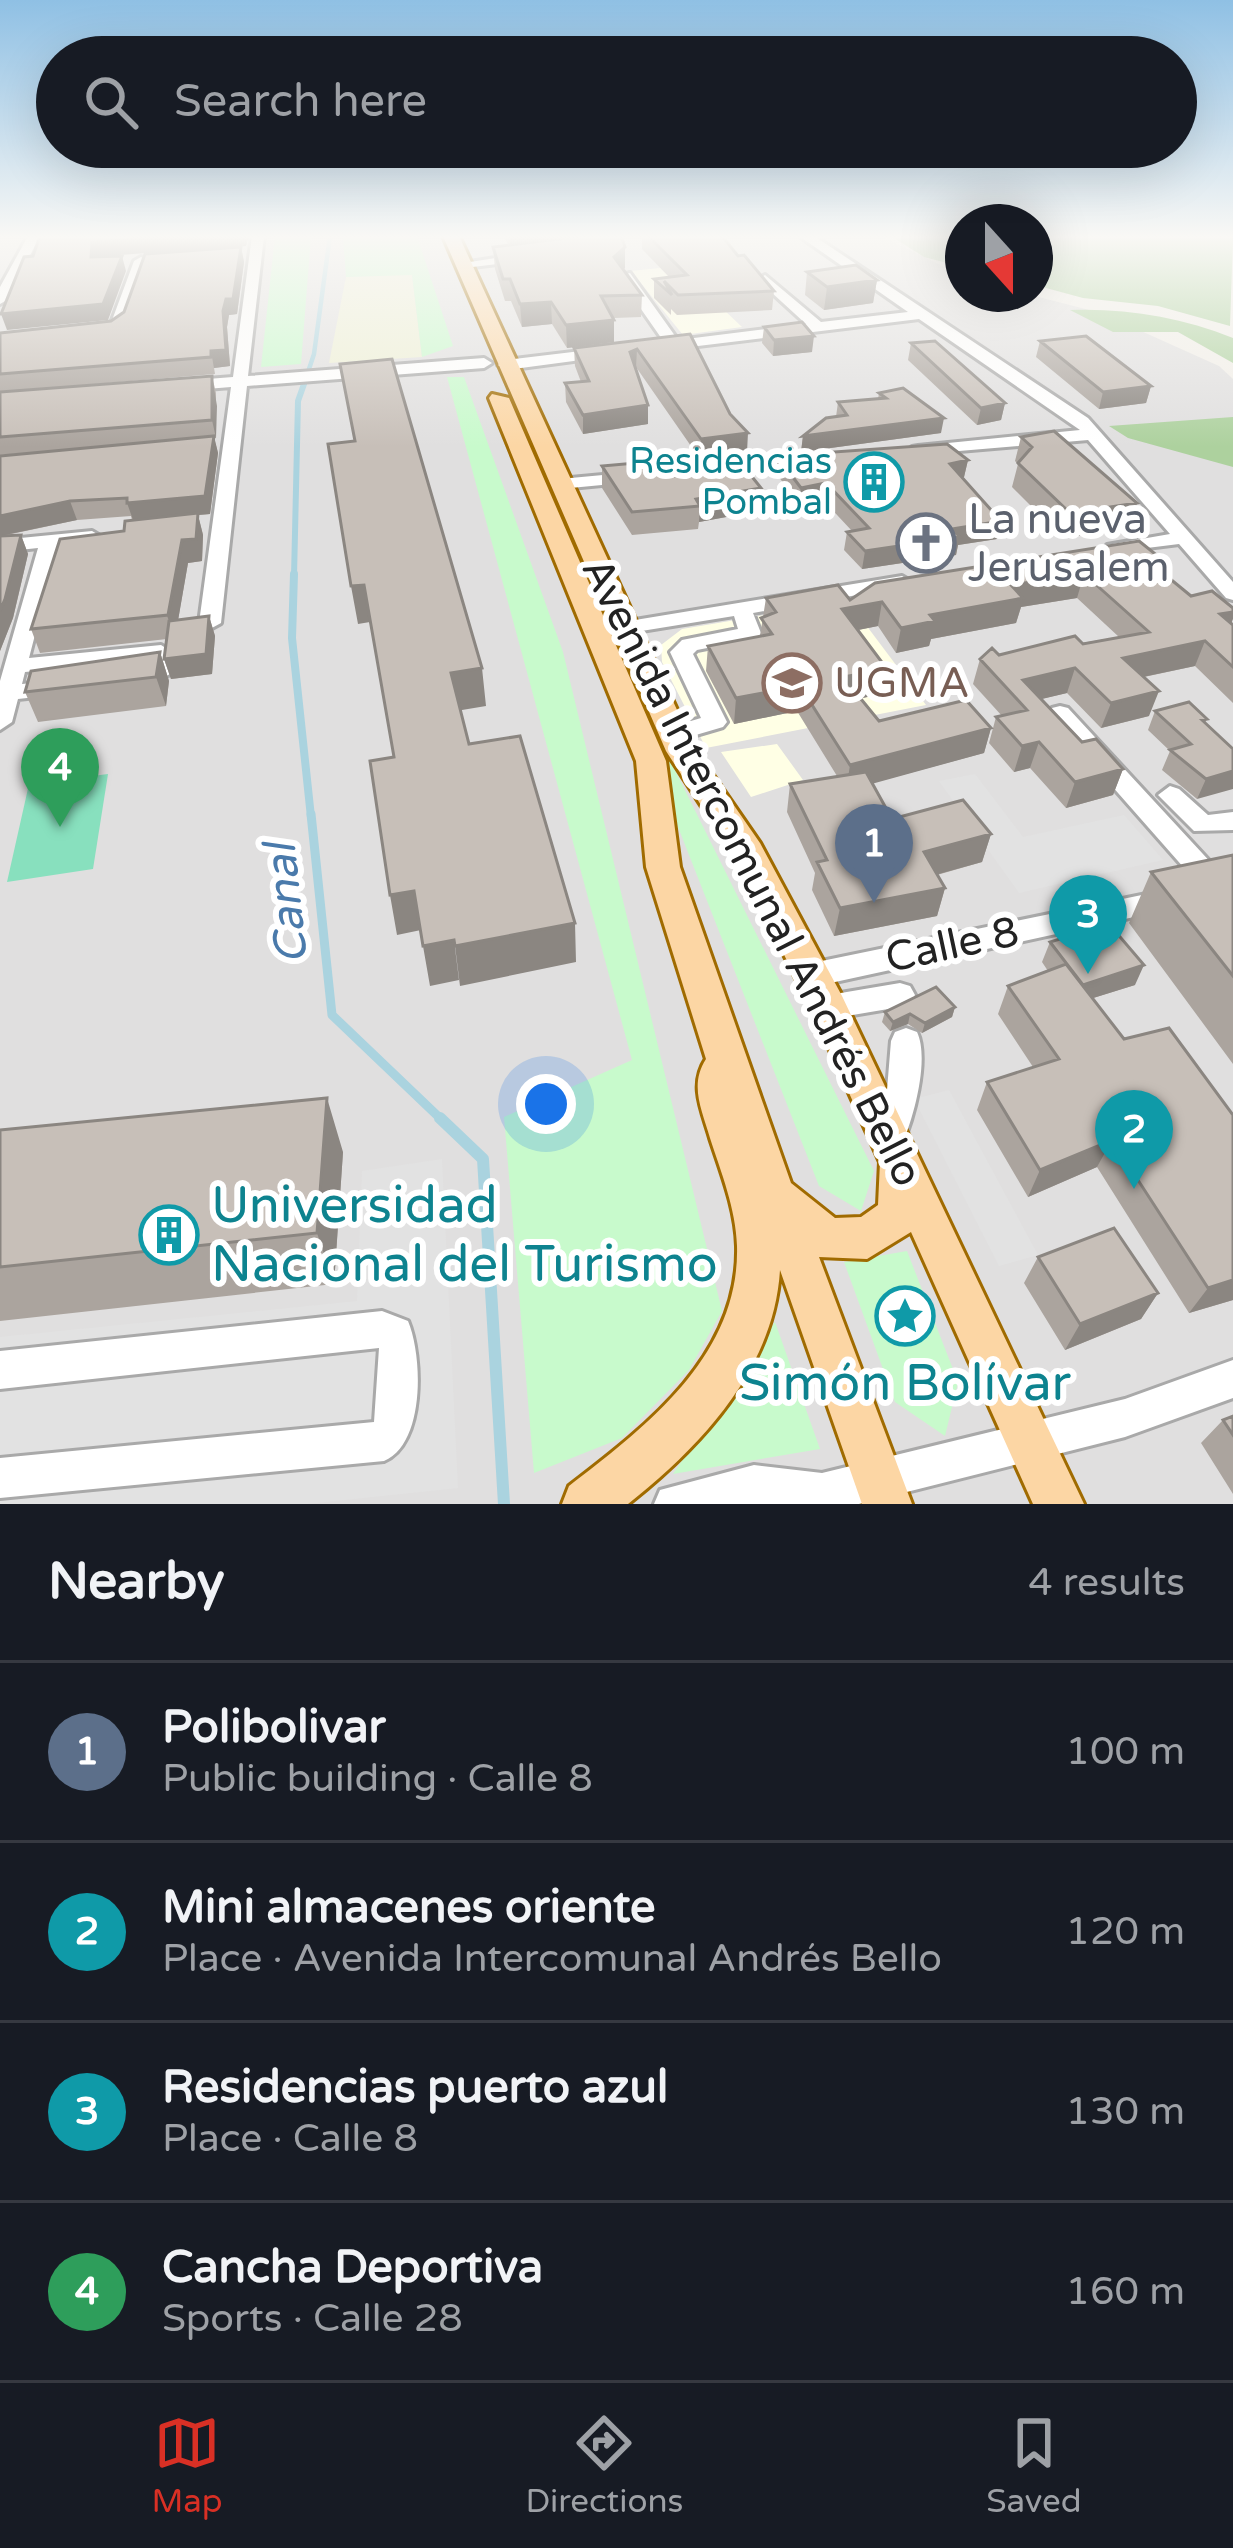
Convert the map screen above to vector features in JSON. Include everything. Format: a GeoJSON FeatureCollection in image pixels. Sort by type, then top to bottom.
{"type":"FeatureCollection","features":[{"type":"Feature","properties":{"kind":"main road","name":"Avenida Intercomunal Andrés Bello"},"geometry":{"type":"LineString","coordinates":[[473,306],[651,761],[663,867],[721,1048],[883,1492]]}},
{"type":"Feature","properties":{"kind":"main road","name":"Avenida Intercomunal Andrés Bello"},"geometry":{"type":"LineString","coordinates":[[495,364],[560,484],[673,734],[748,851],[830,1007],[1059,1504]]}},
{"type":"Feature","properties":{"kind":"main road"},"geometry":{"type":"LineString","coordinates":[[587,1504],[661,1448],[709,1396],[754,1297],[759,1245],[716,1088],[721,1048]]}},
{"type":"Feature","properties":{"kind":"main road"},"geometry":{"type":"LineString","coordinates":[[770,1180],[792,1211],[827,1239],[867,1238],[895,1219],[901,1201],[892,1144]]}},
{"type":"Feature","properties":{"kind":"street"},"geometry":{"type":"LineString","coordinates":[[79,333],[117,326],[124,306]]}},
{"type":"Feature","properties":{"kind":"street"},"geometry":{"type":"LineString","coordinates":[[210,623],[246,306]]}},
{"type":"Feature","properties":{"kind":"street"},"geometry":{"type":"LineString","coordinates":[[647,306],[674,345]]}},
{"type":"Feature","properties":{"kind":"street"},"geometry":{"type":"LineString","coordinates":[[794,306],[817,327]]}},
{"type":"Feature","properties":{"kind":"street"},"geometry":{"type":"LineString","coordinates":[[912,306],[1095,434],[1233,594]]}},
{"type":"Feature","properties":{"kind":"street"},"geometry":{"type":"LineString","coordinates":[[653,347],[924,314]]}},
{"type":"Feature","properties":{"kind":"street"},"geometry":{"type":"LineString","coordinates":[[167,387],[632,350]]}},
{"type":"Feature","properties":{"kind":"street"},"geometry":{"type":"LineString","coordinates":[[886,454],[1095,434]]}},
{"type":"Feature","properties":{"kind":"street"},"geometry":{"type":"LineString","coordinates":[[560,484],[816,460]]}},
{"type":"Feature","properties":{"kind":"street"},"geometry":{"type":"LineString","coordinates":[[203,525],[225,523]]}},
{"type":"Feature","properties":{"kind":"street"},"geometry":{"type":"LineString","coordinates":[[0,546],[116,534]]}},
{"type":"Feature","properties":{"kind":"street"},"geometry":{"type":"LineString","coordinates":[[1090,552],[1183,538]]}},
{"type":"Feature","properties":{"kind":"street"},"geometry":{"type":"LineString","coordinates":[[3,708],[50,541]]}},
{"type":"Feature","properties":{"kind":"street"},"geometry":{"type":"LineString","coordinates":[[623,628],[927,578]]}},
{"type":"Feature","properties":{"kind":"street"},"geometry":{"type":"LineString","coordinates":[[673,734],[715,722],[681,652],[690,645],[750,632],[741,607]]}},
{"type":"Feature","properties":{"kind":"street"},"geometry":{"type":"LineString","coordinates":[[3,708],[80,685],[156,676],[161,652],[16,666]]}},
{"type":"Feature","properties":{"kind":"street"},"geometry":{"type":"LineString","coordinates":[[1060,712],[1226,887]]}},
{"type":"Feature","properties":{"kind":"street"},"geometry":{"type":"LineString","coordinates":[[1170,794],[1203,825],[1233,820]]}},
{"type":"Feature","properties":{"kind":"street","name":"Calle 8"},"geometry":{"type":"LineString","coordinates":[[812,975],[1226,887]]}},
{"type":"Feature","properties":{"kind":"street"},"geometry":{"type":"LineString","coordinates":[[892,1144],[903,1090],[904,1016],[895,958]]}},
{"type":"Feature","properties":{"kind":"street"},"geometry":{"type":"LineString","coordinates":[[830,1007],[904,1016]]}},
{"type":"Feature","properties":{"kind":"street"},"geometry":{"type":"LineString","coordinates":[[0,1370],[382,1329],[394,1334],[398,1346],[394,1428],[384,1441],[0,1478]]}},
{"type":"Feature","properties":{"kind":"street"},"geometry":{"type":"LineString","coordinates":[[674,1504],[754,1485],[813,1498],[883,1492],[1233,1379]]}},
{"type":"Feature","properties":{"kind":"shaded area"},"geometry":{"type":"Polygon","coordinates":[[[0,306],[945,306],[945,312],[1053,312],[1053,306],[1074,306],[1101,313],[1219,366],[1233,379],[1233,1504],[0,1504],[0,306]]]}},
{"type":"Feature","properties":{"kind":"shaded area"},"geometry":{"type":"Polygon","coordinates":[[[340,306],[416,306],[422,357],[329,363],[340,306]]]}},
{"type":"Feature","properties":{"kind":"shaded area"},"geometry":{"type":"Polygon","coordinates":[[[660,306],[720,306],[742,327],[683,335],[660,306]]]}},
{"type":"Feature","properties":{"kind":"shaded area","name":"UGMA"},"geometry":{"type":"Polygon","coordinates":[[[848,601],[926,705],[706,748],[662,662],[661,645],[682,629],[848,601]]]}},
{"type":"Feature","properties":{"kind":"shaded area"},"geometry":{"type":"Polygon","coordinates":[[[777,744],[803,780],[751,797],[721,752],[777,744]]]}},
{"type":"Feature","properties":{"kind":"shaded area"},"geometry":{"type":"Polygon","coordinates":[[[975,774],[1023,837],[1124,815],[1163,860],[1019,893],[939,781],[975,774]]]}},
{"type":"Feature","properties":{"kind":"shaded area"},"geometry":{"type":"Polygon","coordinates":[[[949,1090],[1038,1255],[999,1266],[914,1099],[949,1090]]]}},
{"type":"Feature","properties":{"kind":"shaded area"},"geometry":{"type":"Polygon","coordinates":[[[442,1159],[458,1488],[307,1504],[0,1504],[0,1337],[357,1301],[362,1171],[442,1159]]]}},
{"type":"Feature","properties":{"kind":"green space"},"geometry":{"type":"Polygon","coordinates":[[[267,306],[306,306],[301,364],[261,367],[267,306]]]}},
{"type":"Feature","properties":{"kind":"green space"},"geometry":{"type":"Polygon","coordinates":[[[416,306],[440,306],[453,346],[422,357],[416,306]]]}},
{"type":"Feature","properties":{"kind":"green space"},"geometry":{"type":"Polygon","coordinates":[[[1159,306],[1231,306],[1230,326],[1159,306]]]}},
{"type":"Feature","properties":{"kind":"green space"},"geometry":{"type":"Polygon","coordinates":[[[1070,310],[1153,315],[1193,324],[1233,338],[1233,363],[1178,332],[1113,332],[1070,310]]]}},
{"type":"Feature","properties":{"kind":"green space"},"geometry":{"type":"Polygon","coordinates":[[[447,377],[464,377],[563,652],[722,1311],[689,1370],[622,1438],[534,1473],[504,1117],[632,1060],[447,377]]]}},
{"type":"Feature","properties":{"kind":"green space"},"geometry":{"type":"Polygon","coordinates":[[[1233,417],[1233,467],[1128,438],[1109,426],[1233,417]]]}},
{"type":"Feature","properties":{"kind":"green space"},"geometry":{"type":"Polygon","coordinates":[[[668,756],[874,1171],[861,1211],[819,1186],[669,804],[668,756]]]}},
{"type":"Feature","properties":{"kind":"green space"},"geometry":{"type":"Polygon","coordinates":[[[108,774],[93,869],[7,882],[29,784],[108,774]]]}},
{"type":"Feature","properties":{"kind":"green space"},"geometry":{"type":"Polygon","coordinates":[[[907,1251],[958,1382],[945,1436],[895,1402],[844,1262],[907,1251]]]}},
{"type":"Feature","properties":{"kind":"green space"},"geometry":{"type":"Polygon","coordinates":[[[775,1322],[820,1449],[673,1474],[775,1322]]]}},
{"type":"Feature","properties":{"kind":"building"},"geometry":{"type":"Polygon","coordinates":[[[4,306],[81,306],[1,314],[4,306]]]}},
{"type":"Feature","properties":{"kind":"building"},"geometry":{"type":"Polygon","coordinates":[[[126,306],[224,306],[226,350],[211,351],[211,357],[0,374],[0,333],[111,321],[126,306]]]}},
{"type":"Feature","properties":{"kind":"building"},"geometry":{"type":"Polygon","coordinates":[[[554,306],[607,306],[614,320],[566,325],[554,306]]]}},
{"type":"Feature","properties":{"kind":"building"},"geometry":{"type":"Polygon","coordinates":[[[802,322],[814,336],[774,340],[764,327],[802,322]]]}},
{"type":"Feature","properties":{"kind":"building"},"geometry":{"type":"Polygon","coordinates":[[[690,334],[730,414],[748,433],[701,439],[637,349],[630,352],[648,405],[583,415],[565,383],[589,381],[574,348],[690,334]]]}},
{"type":"Feature","properties":{"kind":"building"},"geometry":{"type":"Polygon","coordinates":[[[1086,336],[1151,386],[1103,392],[1040,341],[1086,336]]]}},
{"type":"Feature","properties":{"kind":"building"},"geometry":{"type":"Polygon","coordinates":[[[935,341],[1005,403],[981,408],[911,343],[935,341]]]}},
{"type":"Feature","properties":{"kind":"building"},"geometry":{"type":"Polygon","coordinates":[[[392,359],[482,668],[451,673],[469,744],[520,736],[575,923],[455,946],[454,940],[423,946],[414,891],[390,895],[370,761],[394,757],[364,585],[351,586],[328,444],[355,441],[340,364],[392,359]]]}},
{"type":"Feature","properties":{"kind":"building"},"geometry":{"type":"Polygon","coordinates":[[[212,376],[212,420],[0,437],[0,392],[212,376]]]}},
{"type":"Feature","properties":{"kind":"building"},"geometry":{"type":"Polygon","coordinates":[[[903,388],[944,418],[803,436],[826,418],[847,415],[838,402],[886,398],[879,393],[903,388]]]}},
{"type":"Feature","properties":{"kind":"building"},"geometry":{"type":"Polygon","coordinates":[[[1054,431],[1137,503],[1070,513],[1018,463],[1032,447],[1021,437],[1054,431]]]}},
{"type":"Feature","properties":{"kind":"building"},"geometry":{"type":"Polygon","coordinates":[[[214,436],[205,496],[127,503],[127,498],[70,501],[0,516],[0,456],[214,436]]]}},
{"type":"Feature","properties":{"kind":"building"},"geometry":{"type":"Polygon","coordinates":[[[947,444],[968,460],[950,464],[1001,521],[952,529],[960,537],[865,551],[847,532],[869,528],[826,483],[801,488],[777,456],[947,444]]]}},
{"type":"Feature","properties":{"kind":"building"},"geometry":{"type":"Polygon","coordinates":[[[737,458],[761,488],[696,499],[700,506],[632,512],[602,466],[669,460],[675,476],[718,473],[710,460],[737,458]]]}},
{"type":"Feature","properties":{"kind":"building"},"geometry":{"type":"Polygon","coordinates":[[[198,513],[196,539],[182,540],[168,615],[31,629],[60,539],[124,531],[125,521],[198,513]]]}},
{"type":"Feature","properties":{"kind":"building"},"geometry":{"type":"Polygon","coordinates":[[[21,535],[5,599],[0,611],[0,536],[21,535]]]}},
{"type":"Feature","properties":{"kind":"building"},"geometry":{"type":"Polygon","coordinates":[[[1139,541],[1164,561],[1152,564],[1191,596],[1212,591],[1233,608],[1233,612],[1220,614],[1233,625],[1233,667],[1205,641],[1123,658],[1159,691],[1111,703],[1075,668],[1023,680],[1082,742],[1096,739],[1123,769],[1075,782],[1039,742],[1022,746],[996,717],[1027,710],[980,659],[992,648],[999,655],[1075,636],[1083,644],[1149,632],[1084,574],[1011,585],[1023,598],[930,615],[935,621],[901,628],[882,602],[842,609],[887,669],[843,677],[879,721],[966,700],[991,728],[850,765],[800,686],[736,698],[708,646],[772,634],[761,618],[776,612],[766,598],[838,585],[850,600],[875,583],[1139,541]]]}},
{"type":"Feature","properties":{"kind":"building"},"geometry":{"type":"Polygon","coordinates":[[[209,616],[206,654],[164,659],[169,621],[209,616]]]}},
{"type":"Feature","properties":{"kind":"building"},"geometry":{"type":"Polygon","coordinates":[[[160,652],[156,677],[25,692],[31,671],[160,652]]]}},
{"type":"Feature","properties":{"kind":"building"},"geometry":{"type":"Polygon","coordinates":[[[1189,702],[1233,749],[1233,771],[1206,779],[1170,750],[1191,744],[1155,711],[1189,702]]]}},
{"type":"Feature","properties":{"kind":"building"},"geometry":{"type":"Polygon","coordinates":[[[866,772],[892,819],[963,800],[991,834],[924,852],[945,888],[840,908],[817,862],[827,860],[790,784],[866,772]]]}},
{"type":"Feature","properties":{"kind":"building"},"geometry":{"type":"Polygon","coordinates":[[[1233,855],[1233,976],[1151,872],[1233,855]]]}},
{"type":"Feature","properties":{"kind":"building"},"geometry":{"type":"Polygon","coordinates":[[[1109,924],[1144,965],[1083,985],[1050,942],[1109,924]]]}},
{"type":"Feature","properties":{"kind":"building"},"geometry":{"type":"Polygon","coordinates":[[[1066,964],[1124,1039],[1169,1028],[1233,1115],[1233,1280],[1208,1288],[1112,1140],[1040,1170],[987,1082],[1059,1059],[1008,986],[1066,964]]]}},
{"type":"Feature","properties":{"kind":"building"},"geometry":{"type":"Polygon","coordinates":[[[936,987],[955,1007],[925,1023],[910,1014],[893,1022],[885,1012],[936,987]]]}},
{"type":"Feature","properties":{"kind":"building"},"geometry":{"type":"Polygon","coordinates":[[[327,1098],[317,1233],[0,1267],[0,1130],[327,1098]]]}},
{"type":"Feature","properties":{"kind":"building"},"geometry":{"type":"Polygon","coordinates":[[[1114,1228],[1158,1293],[1080,1324],[1038,1257],[1114,1228]]]}},
{"type":"Feature","properties":{"kind":"building"},"geometry":{"type":"Polygon","coordinates":[[[1233,1416],[1233,1435],[1223,1420],[1233,1416]]]}},
{"type":"Feature","properties":{"kind":"waterway","name":"Canal"},"geometry":{"type":"LineString","coordinates":[[304,384],[320,306]]}},
{"type":"Feature","properties":{"kind":"waterway","name":"Canal"},"geometry":{"type":"LineString","coordinates":[[294,577],[298,401],[304,384]]}},
{"type":"Feature","properties":{"kind":"waterway","name":"Canal"},"geometry":{"type":"LineString","coordinates":[[294,574],[292,638],[311,817]]}},
{"type":"Feature","properties":{"kind":"waterway","name":"Canal"},"geometry":{"type":"LineString","coordinates":[[311,814],[332,1015],[443,1121]]}},
{"type":"Feature","properties":{"kind":"waterway","name":"Canal"},"geometry":{"type":"LineString","coordinates":[[440,1118],[483,1159],[504,1504]]}},
{"type":"Feature","properties":{"kind":"place","name":"Residencias Pombal"},"geometry":{"type":"Point","coordinates":[874,482]}},
{"type":"Feature","properties":{"kind":"place","name":"La nueva Jerusalem"},"geometry":{"type":"Point","coordinates":[926,543]}},
{"type":"Feature","properties":{"kind":"place","name":"UGMA"},"geometry":{"type":"Point","coordinates":[792,683]}},
{"type":"Feature","properties":{"kind":"place","name":"Cancha Deportiva"},"geometry":{"type":"Point","coordinates":[60,827]}},
{"type":"Feature","properties":{"kind":"place","name":"Polibolivar"},"geometry":{"type":"Point","coordinates":[874,903]}},
{"type":"Feature","properties":{"kind":"place","name":"Residencias puerto azul"},"geometry":{"type":"Point","coordinates":[1088,974]}},
{"type":"Feature","properties":{"kind":"place","name":"Mini almacenes oriente"},"geometry":{"type":"Point","coordinates":[1134,1189]}},
{"type":"Feature","properties":{"kind":"place","name":"Universidad Nacional del Turismo"},"geometry":{"type":"Point","coordinates":[169,1235]}},
{"type":"Feature","properties":{"kind":"place","name":"Simón Bolívar"},"geometry":{"type":"Point","coordinates":[905,1316]}}]}
